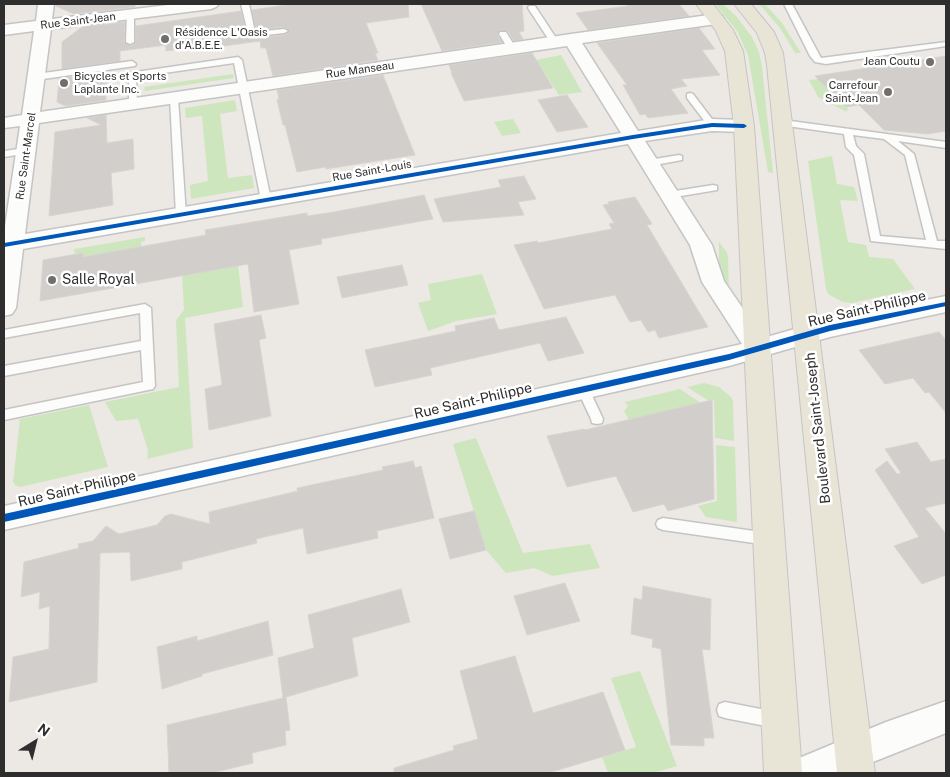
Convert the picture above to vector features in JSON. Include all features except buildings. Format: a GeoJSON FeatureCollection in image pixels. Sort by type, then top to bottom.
{"type":"FeatureCollection","features":[{"type":"Feature","properties":{"kind":"main road"},"geometry":{"type":"LineString","coordinates":[[704,4],[724,30],[734,51],[744,126],[782,773]]}},
{"type":"Feature","properties":{"kind":"main road","name":"Boulevard Saint-Joseph"},"geometry":{"type":"LineString","coordinates":[[742,4],[759,24],[774,53],[855,763]]}},
{"type":"Feature","properties":{"kind":"street","name":"Rue Saint-Marcel"},"geometry":{"type":"LineString","coordinates":[[4,308],[9,245],[26,151],[46,4]]}},
{"type":"Feature","properties":{"kind":"street","name":"Rue Saint-Jean"},"geometry":{"type":"LineString","coordinates":[[4,30],[212,4]]}},
{"type":"Feature","properties":{"kind":"street","name":"Rue Manseau"},"geometry":{"type":"LineString","coordinates":[[4,123],[242,88],[507,41],[563,40],[716,19]]}},
{"type":"Feature","properties":{"kind":"street"},"geometry":{"type":"LineString","coordinates":[[563,40],[633,137],[670,195],[701,245],[713,282],[758,349]]}},
{"type":"Feature","properties":{"kind":"street","name":"Rue Saint-Louis"},"geometry":{"type":"LineString","coordinates":[[9,245],[633,137],[712,125],[744,126]]}},
{"type":"Feature","properties":{"kind":"street","name":"Rue Saint-Philippe"},"geometry":{"type":"LineString","coordinates":[[4,518],[583,389],[758,349],[807,335],[946,304]]}},
{"type":"Feature","properties":{"kind":"street"},"geometry":{"type":"LineString","coordinates":[[804,773],[855,763],[946,717]]}},
{"type":"Feature","properties":{"kind":"lane"},"geometry":{"type":"LineString","coordinates":[[245,4],[252,35],[284,30]]}},
{"type":"Feature","properties":{"kind":"lane"},"geometry":{"type":"LineString","coordinates":[[788,4],[803,36],[818,60],[946,44]]}},
{"type":"Feature","properties":{"kind":"lane"},"geometry":{"type":"LineString","coordinates":[[532,8],[563,40]]}},
{"type":"Feature","properties":{"kind":"lane"},"geometry":{"type":"LineString","coordinates":[[130,14],[130,42]]}},
{"type":"Feature","properties":{"kind":"lane"},"geometry":{"type":"LineString","coordinates":[[36,77],[131,60],[133,104]]}},
{"type":"Feature","properties":{"kind":"lane"},"geometry":{"type":"LineString","coordinates":[[132,75],[238,60],[242,88],[266,200]]}},
{"type":"Feature","properties":{"kind":"lane"},"geometry":{"type":"LineString","coordinates":[[690,96],[712,125]]}},
{"type":"Feature","properties":{"kind":"lane"},"geometry":{"type":"LineString","coordinates":[[174,98],[181,215]]}},
{"type":"Feature","properties":{"kind":"lane"},"geometry":{"type":"LineString","coordinates":[[782,123],[946,145]]}},
{"type":"Feature","properties":{"kind":"lane"},"geometry":{"type":"LineString","coordinates":[[848,132],[851,147],[859,154],[875,240],[946,245]]}},
{"type":"Feature","properties":{"kind":"lane"},"geometry":{"type":"LineString","coordinates":[[888,138],[909,154],[932,244]]}},
{"type":"Feature","properties":{"kind":"lane"},"geometry":{"type":"LineString","coordinates":[[4,154],[26,151]]}},
{"type":"Feature","properties":{"kind":"lane"},"geometry":{"type":"LineString","coordinates":[[649,163],[679,158]]}},
{"type":"Feature","properties":{"kind":"lane"},"geometry":{"type":"LineString","coordinates":[[670,195],[713,188]]}},
{"type":"Feature","properties":{"kind":"lane"},"geometry":{"type":"LineString","coordinates":[[4,334],[146,308],[149,386],[4,415]]}},
{"type":"Feature","properties":{"kind":"lane"},"geometry":{"type":"LineString","coordinates":[[4,371],[147,344]]}},
{"type":"Feature","properties":{"kind":"lane"},"geometry":{"type":"LineString","coordinates":[[583,389],[598,419]]}},
{"type":"Feature","properties":{"kind":"lane"},"geometry":{"type":"LineString","coordinates":[[663,524],[768,539]]}},
{"type":"Feature","properties":{"kind":"lane"},"geometry":{"type":"LineString","coordinates":[[725,710],[779,720]]}},
{"type":"Feature","properties":{"kind":"green space"},"geometry":{"type":"Polygon","coordinates":[[[715,4],[723,4],[736,16],[752,37],[759,52],[773,173],[768,172],[748,55],[737,31],[715,4]]]}},
{"type":"Feature","properties":{"kind":"green space"},"geometry":{"type":"Polygon","coordinates":[[[759,4],[765,4],[782,23],[801,53],[795,53],[780,28],[759,4]]]}},
{"type":"Feature","properties":{"kind":"green space"},"geometry":{"type":"Polygon","coordinates":[[[561,55],[582,92],[559,95],[536,60],[561,55]]]}},
{"type":"Feature","properties":{"kind":"green space"},"geometry":{"type":"Polygon","coordinates":[[[233,74],[234,78],[145,91],[144,87],[233,74]]]}},
{"type":"Feature","properties":{"kind":"green space"},"geometry":{"type":"Polygon","coordinates":[[[818,79],[849,110],[845,111],[818,97],[809,80],[818,79]]]}},
{"type":"Feature","properties":{"kind":"green space"},"geometry":{"type":"Polygon","coordinates":[[[235,100],[237,111],[220,114],[228,178],[252,175],[254,188],[191,199],[190,185],[208,181],[202,116],[186,118],[185,108],[235,100]]]}},
{"type":"Feature","properties":{"kind":"green space"},"geometry":{"type":"Polygon","coordinates":[[[513,119],[521,133],[502,136],[494,122],[513,119]]]}},
{"type":"Feature","properties":{"kind":"green space"},"geometry":{"type":"Polygon","coordinates":[[[832,156],[837,184],[854,187],[858,201],[840,200],[848,242],[866,245],[869,257],[893,259],[915,289],[852,303],[843,302],[828,294],[808,161],[832,156]]]}},
{"type":"Feature","properties":{"kind":"green space"},"geometry":{"type":"Polygon","coordinates":[[[145,237],[145,241],[141,242],[141,247],[83,257],[83,253],[75,254],[74,249],[145,237]]]}},
{"type":"Feature","properties":{"kind":"green space"},"geometry":{"type":"Polygon","coordinates":[[[719,242],[728,257],[729,293],[719,274],[719,242]]]}},
{"type":"Feature","properties":{"kind":"green space"},"geometry":{"type":"Polygon","coordinates":[[[238,265],[243,307],[185,318],[193,448],[147,459],[148,450],[138,419],[116,421],[105,402],[179,387],[176,320],[184,310],[182,275],[238,265]]]}},
{"type":"Feature","properties":{"kind":"green space"},"geometry":{"type":"Polygon","coordinates":[[[482,274],[497,314],[456,321],[428,331],[418,303],[431,300],[428,284],[482,274]]]}},
{"type":"Feature","properties":{"kind":"green space"},"geometry":{"type":"Polygon","coordinates":[[[704,383],[719,387],[731,397],[733,401],[734,441],[715,438],[714,400],[709,401],[687,387],[704,383]]]}},
{"type":"Feature","properties":{"kind":"green space"},"geometry":{"type":"Polygon","coordinates":[[[680,389],[701,403],[629,420],[624,411],[628,406],[625,402],[680,389]]]}},
{"type":"Feature","properties":{"kind":"green space"},"geometry":{"type":"Polygon","coordinates":[[[89,405],[108,467],[20,487],[15,485],[13,482],[20,419],[89,405]]]}},
{"type":"Feature","properties":{"kind":"green space"},"geometry":{"type":"Polygon","coordinates":[[[476,438],[523,553],[590,544],[600,568],[553,576],[534,568],[506,573],[486,550],[453,444],[476,438]]]}},
{"type":"Feature","properties":{"kind":"green space"},"geometry":{"type":"Polygon","coordinates":[[[716,445],[735,447],[737,522],[706,517],[698,506],[717,501],[716,445]]]}},
{"type":"Feature","properties":{"kind":"green space"},"geometry":{"type":"Polygon","coordinates":[[[640,671],[677,766],[653,773],[608,773],[602,757],[636,747],[611,678],[640,671]]]}},
{"type":"Feature","properties":{"kind":"cycle path"},"geometry":{"type":"LineString","coordinates":[[4,245],[633,137],[712,125],[744,126]]}},
{"type":"Feature","properties":{"kind":"cycle path"},"geometry":{"type":"LineString","coordinates":[[4,518],[729,357],[830,328],[946,304]]}},
{"type":"Feature","properties":{"kind":"place","name":"Résidence L'Oasis d'A.B.E.E."},"geometry":{"type":"Point","coordinates":[165,39]}},
{"type":"Feature","properties":{"kind":"place","name":"Jean Coutu"},"geometry":{"type":"Point","coordinates":[930,62]}},
{"type":"Feature","properties":{"kind":"place","name":"Bicycles et Sports Laplante Inc."},"geometry":{"type":"Point","coordinates":[64,83]}},
{"type":"Feature","properties":{"kind":"place","name":"Carrefour Saint-Jean"},"geometry":{"type":"Point","coordinates":[888,92]}},
{"type":"Feature","properties":{"kind":"place","name":"Salle Royal"},"geometry":{"type":"Point","coordinates":[52,280]}}]}
